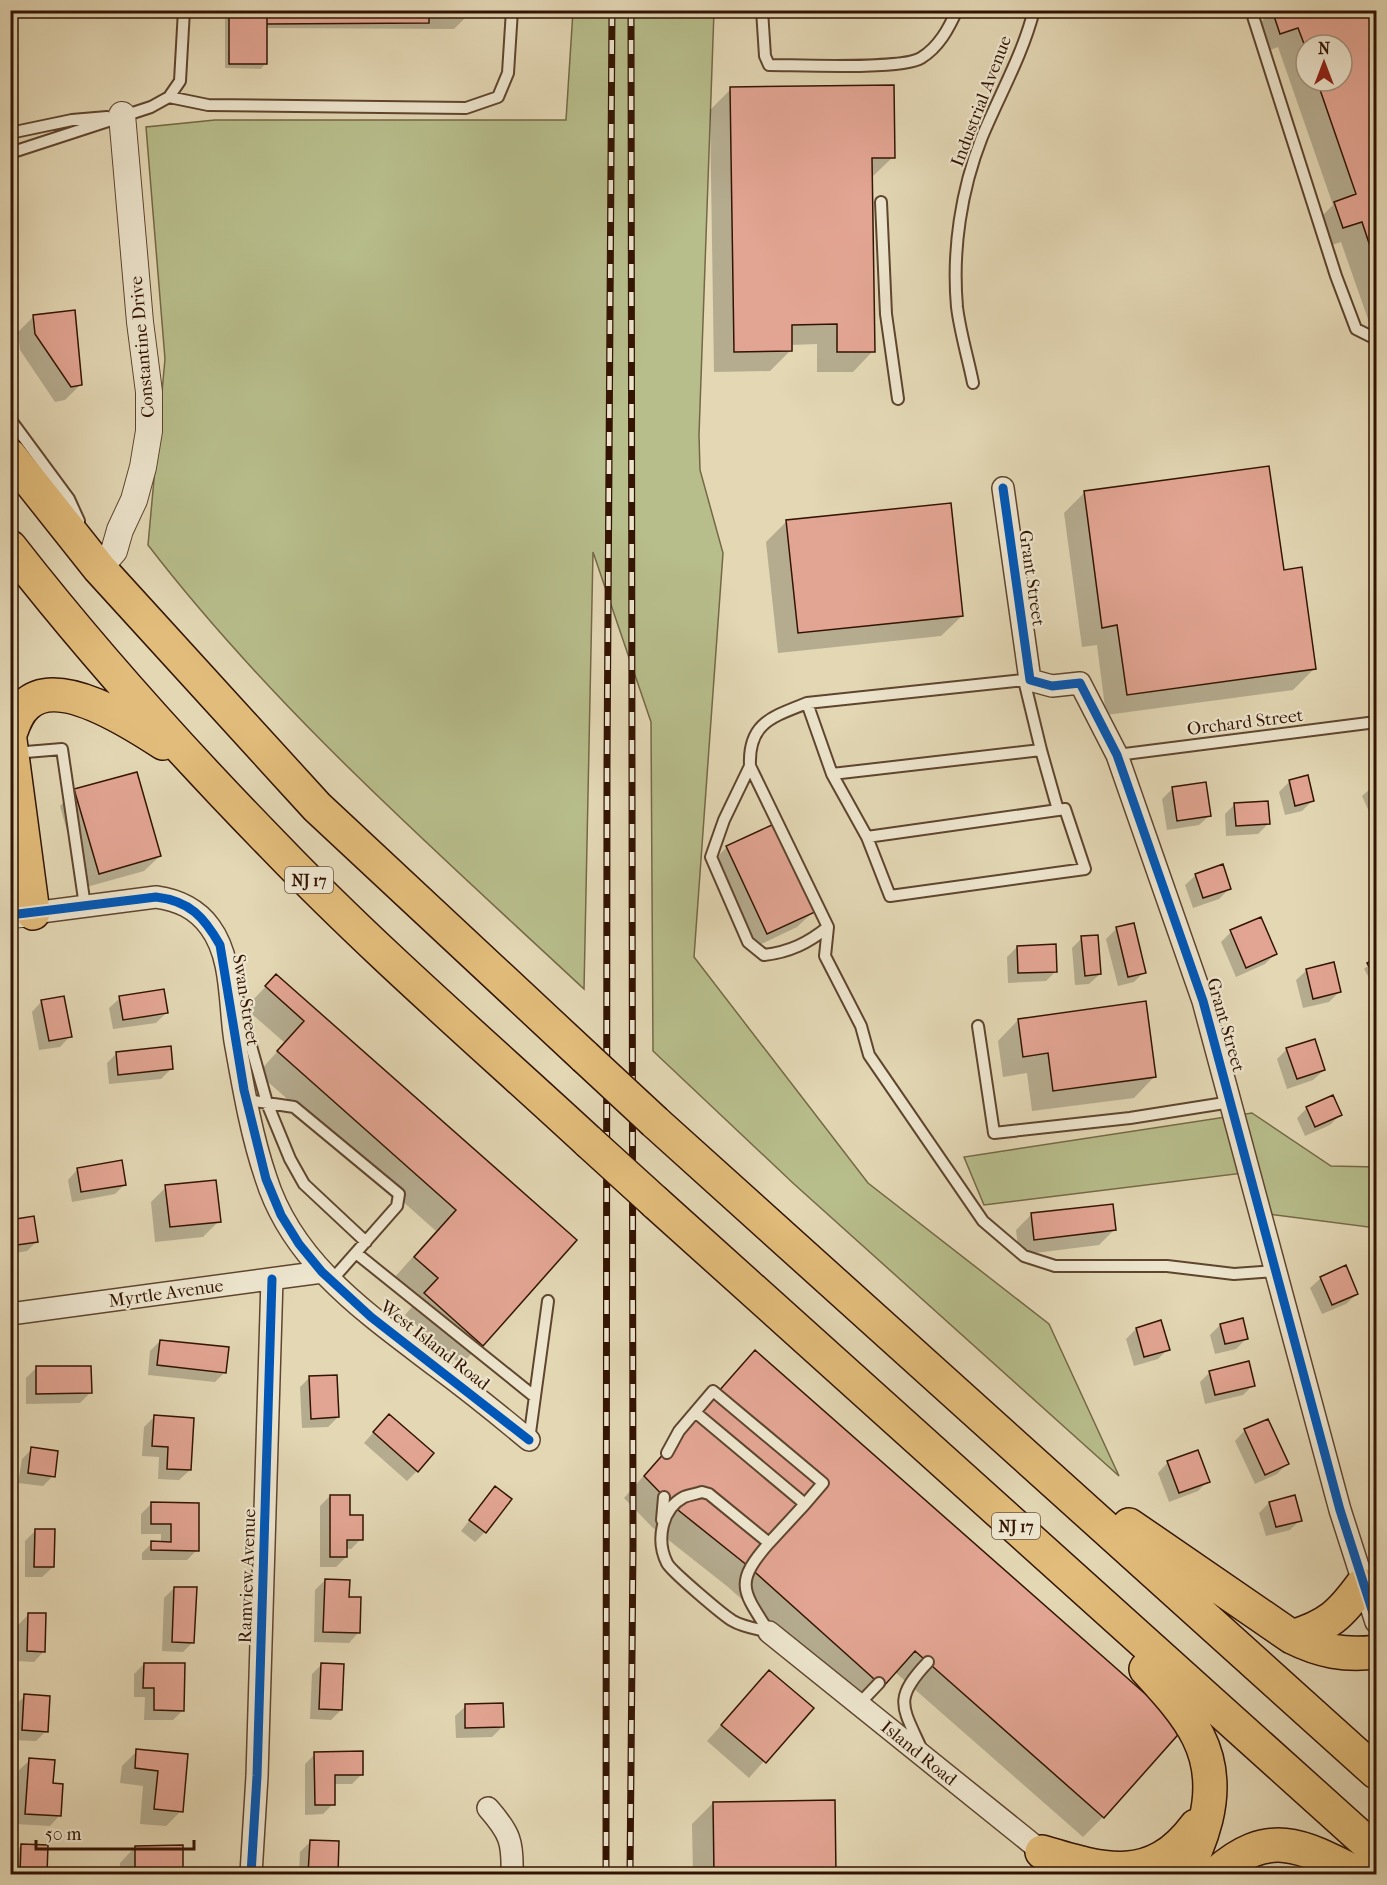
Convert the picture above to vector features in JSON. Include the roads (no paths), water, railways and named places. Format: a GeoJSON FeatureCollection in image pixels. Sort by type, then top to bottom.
{"type":"FeatureCollection","features":[{"type":"Feature","properties":{"kind":"highway"},"geometry":{"type":"LineString","coordinates":[[10,456],[99,568],[317,807],[655,1122],[1377,1772]]}},
{"type":"Feature","properties":{"kind":"highway","name":"NJ 17"},"geometry":{"type":"LineString","coordinates":[[10,547],[49,597],[201,767],[275,848],[326,897],[655,1202],[1377,1851]]}},
{"type":"Feature","properties":{"kind":"highway"},"geometry":{"type":"LineString","coordinates":[[22,914],[11,742],[17,715],[27,703],[38,698],[60,696],[122,716],[201,767]]}},
{"type":"Feature","properties":{"kind":"highway"},"geometry":{"type":"LineString","coordinates":[[991,1425],[1149,1539],[1292,1637],[1319,1650],[1333,1653],[1377,1652]]}},
{"type":"Feature","properties":{"kind":"highway"},"geometry":{"type":"LineString","coordinates":[[1011,1522],[1172,1696],[1190,1720],[1208,1760],[1211,1776],[1209,1807],[1200,1840],[1183,1875]]}},
{"type":"Feature","properties":{"kind":"highway"},"geometry":{"type":"LineString","coordinates":[[1292,1637],[1330,1622],[1349,1604],[1362,1585]]}},
{"type":"Feature","properties":{"kind":"highway"},"geometry":{"type":"LineString","coordinates":[[1042,1852],[1110,1872],[1141,1871],[1174,1852],[1192,1833],[1209,1807]]}},
{"type":"Feature","properties":{"kind":"highway"},"geometry":{"type":"LineString","coordinates":[[1223,1870],[1247,1850],[1271,1845],[1297,1847],[1358,1875]]}},
{"type":"Feature","properties":{"kind":"street","name":"Constantine Drive"},"geometry":{"type":"LineString","coordinates":[[99,568],[114,551],[120,530],[134,500],[149,431],[150,392],[140,322],[122,115]]}},
{"type":"Feature","properties":{"kind":"street","name":"Grant Street"},"geometry":{"type":"LineString","coordinates":[[1003,488],[1027,680],[1052,686],[1080,683],[1117,755],[1203,1001],[1362,1585],[1377,1622]]}},
{"type":"Feature","properties":{"kind":"street","name":"Swan Street"},"geometry":{"type":"LineString","coordinates":[[22,914],[156,897],[175,900],[195,911],[210,927],[220,945],[257,1102],[266,1179],[281,1215],[299,1244],[327,1276]]}},
{"type":"Feature","properties":{"kind":"street","name":"Myrtle Avenue"},"geometry":{"type":"LineString","coordinates":[[10,1314],[272,1279],[327,1276]]}},
{"type":"Feature","properties":{"kind":"street","name":"West Island Road"},"geometry":{"type":"LineString","coordinates":[[327,1276],[371,1317],[529,1440]]}},
{"type":"Feature","properties":{"kind":"street","name":"Ramview Avenue"},"geometry":{"type":"LineString","coordinates":[[251,1875],[258,1776],[272,1279]]}},
{"type":"Feature","properties":{"kind":"street","name":"Island Road"},"geometry":{"type":"LineString","coordinates":[[769,1632],[1070,1875]]}},
{"type":"Feature","properties":{"kind":"street"},"geometry":{"type":"LineString","coordinates":[[488,1808],[505,1827],[513,1847],[512,1875]]}},
{"type":"Feature","properties":{"kind":"lane"},"geometry":{"type":"LineString","coordinates":[[10,153],[151,107],[169,98],[180,81],[184,10]]}},
{"type":"Feature","properties":{"kind":"lane"},"geometry":{"type":"LineString","coordinates":[[169,98],[208,105],[466,108],[498,98],[508,73],[512,10]]}},
{"type":"Feature","properties":{"kind":"lane"},"geometry":{"type":"LineString","coordinates":[[762,10],[765,56],[770,65],[865,65],[921,58],[947,33],[957,10]]}},
{"type":"Feature","properties":{"kind":"lane","name":"Industrial Avenue"},"geometry":{"type":"LineString","coordinates":[[973,382],[957,308],[956,265],[959,222],[968,179],[982,137],[1034,10]]}},
{"type":"Feature","properties":{"kind":"lane"},"geometry":{"type":"LineString","coordinates":[[1251,10],[1336,276],[1356,329],[1377,339]]}},
{"type":"Feature","properties":{"kind":"lane"},"geometry":{"type":"LineString","coordinates":[[10,133],[72,120],[122,115]]}},
{"type":"Feature","properties":{"kind":"lane"},"geometry":{"type":"LineString","coordinates":[[881,202],[886,314],[898,399]]}},
{"type":"Feature","properties":{"kind":"lane"},"geometry":{"type":"LineString","coordinates":[[10,419],[69,499],[99,568]]}},
{"type":"Feature","properties":{"kind":"lane"},"geometry":{"type":"LineString","coordinates":[[828,927],[807,944],[783,953],[764,955],[748,942],[711,857],[724,820],[750,766],[750,749],[756,731],[774,716],[807,703],[1027,680],[1041,750],[1058,810]]}},
{"type":"Feature","properties":{"kind":"lane"},"geometry":{"type":"LineString","coordinates":[[807,703],[832,774],[867,837],[890,896],[1085,869],[1065,808],[867,837]]}},
{"type":"Feature","properties":{"kind":"lane","name":"Orchard Street"},"geometry":{"type":"LineString","coordinates":[[1117,755],[1377,722]]}},
{"type":"Feature","properties":{"kind":"lane"},"geometry":{"type":"LineString","coordinates":[[11,742],[62,749],[85,906]]}},
{"type":"Feature","properties":{"kind":"lane"},"geometry":{"type":"LineString","coordinates":[[832,774],[1041,750]]}},
{"type":"Feature","properties":{"kind":"lane"},"geometry":{"type":"LineString","coordinates":[[750,766],[828,927],[825,956],[861,1026],[869,1055],[983,1221],[1024,1256],[1055,1266],[1167,1266],[1234,1274],[1275,1271]]}},
{"type":"Feature","properties":{"kind":"lane"},"geometry":{"type":"LineString","coordinates":[[978,1026],[994,1133],[1130,1118],[1231,1102]]}},
{"type":"Feature","properties":{"kind":"lane"},"geometry":{"type":"LineString","coordinates":[[257,1102],[304,1184],[366,1242]]}},
{"type":"Feature","properties":{"kind":"lane"},"geometry":{"type":"LineString","coordinates":[[257,1102],[294,1107],[399,1194],[397,1206],[366,1242],[327,1276]]}},
{"type":"Feature","properties":{"kind":"lane"},"geometry":{"type":"LineString","coordinates":[[356,1253],[535,1397]]}},
{"type":"Feature","properties":{"kind":"lane"},"geometry":{"type":"LineString","coordinates":[[529,1440],[548,1301]]}},
{"type":"Feature","properties":{"kind":"lane"},"geometry":{"type":"LineString","coordinates":[[667,1453],[679,1431],[713,1391],[823,1483],[748,1566],[744,1587],[750,1603],[769,1632]]}},
{"type":"Feature","properties":{"kind":"lane"},"geometry":{"type":"LineString","coordinates":[[695,1412],[805,1504]]}},
{"type":"Feature","properties":{"kind":"lane"},"geometry":{"type":"LineString","coordinates":[[660,1532],[673,1506],[684,1497],[702,1492],[709,1494],[769,1543]]}},
{"type":"Feature","properties":{"kind":"lane"},"geometry":{"type":"LineString","coordinates":[[664,1497],[660,1532],[668,1564],[733,1621],[769,1632]]}},
{"type":"Feature","properties":{"kind":"lane"},"geometry":{"type":"LineString","coordinates":[[926,1759],[904,1710],[904,1696],[909,1682],[928,1662]]}},
{"type":"Feature","properties":{"kind":"lane"},"geometry":{"type":"LineString","coordinates":[[859,1704],[879,1683]]}},
{"type":"Feature","properties":{"kind":"railway"},"geometry":{"type":"LineString","coordinates":[[606,1874],[607,764],[612,10]]}},
{"type":"Feature","properties":{"kind":"railway"},"geometry":{"type":"LineString","coordinates":[[630,1874],[633,1547],[631,10]]}}]}
